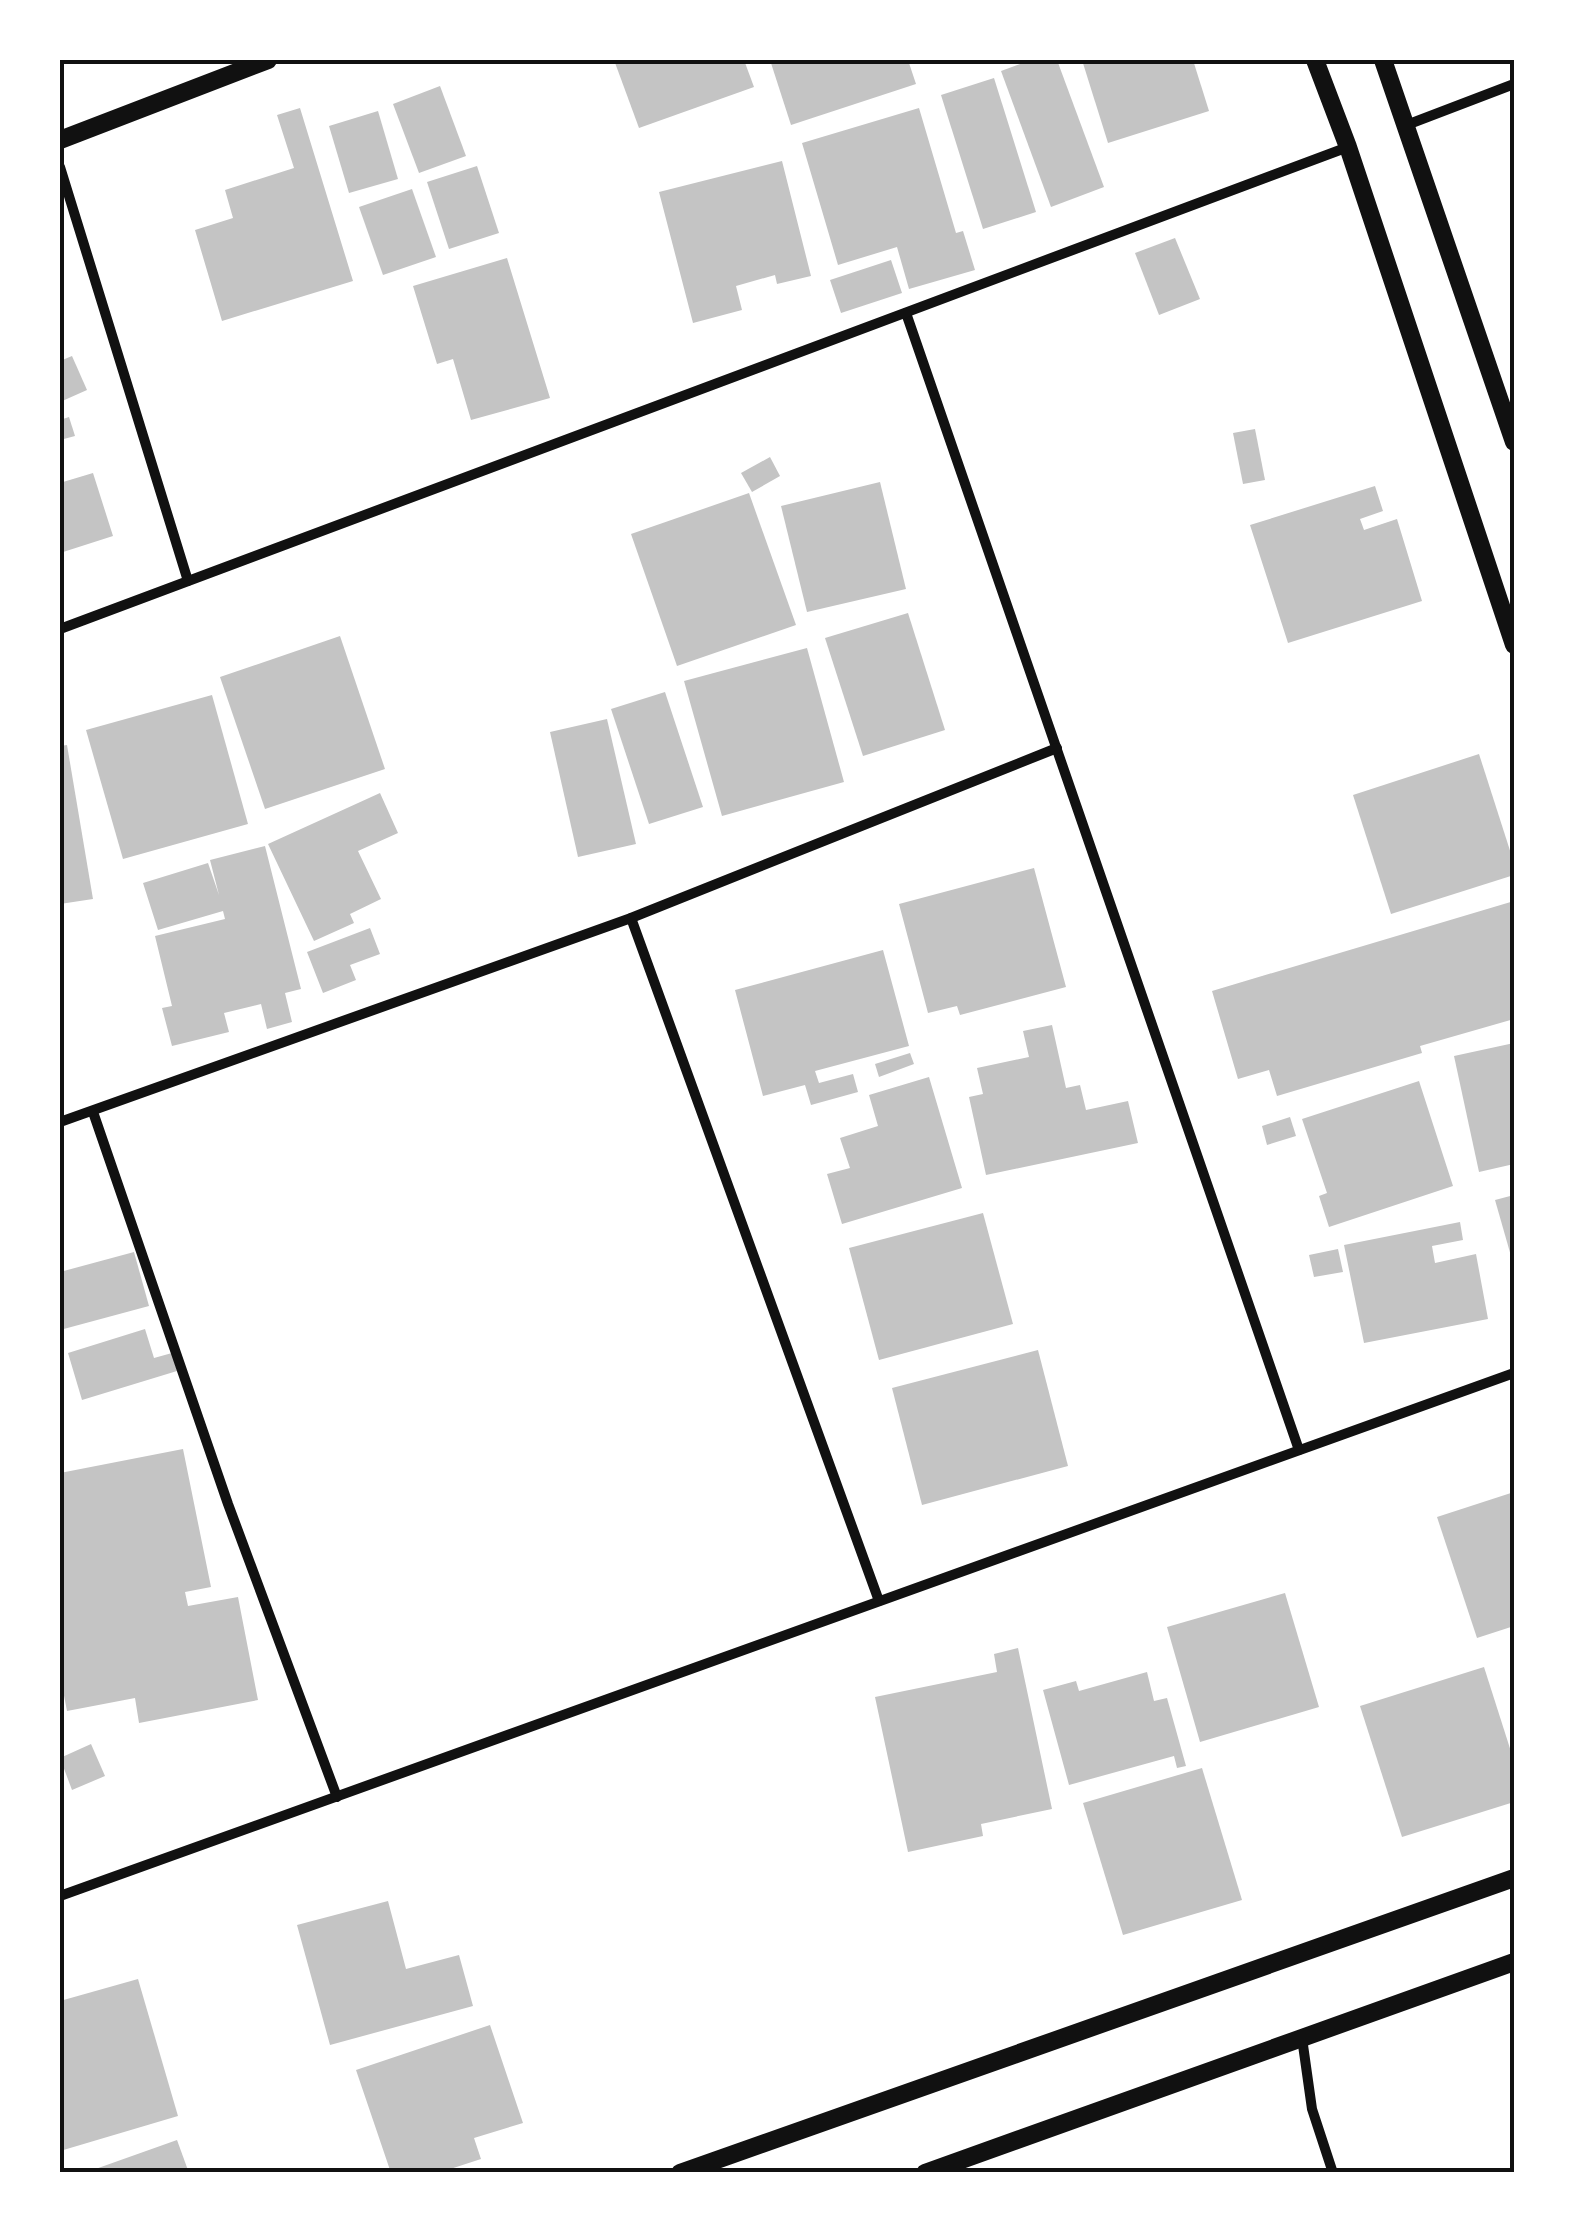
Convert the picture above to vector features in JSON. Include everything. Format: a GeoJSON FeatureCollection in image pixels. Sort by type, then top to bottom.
{"type":"FeatureCollection","features":[{"type":"Feature","properties":{"kind":"street"},"geometry":{"type":"LineString","coordinates":[[60,140],[268,60]]}},
{"type":"Feature","properties":{"kind":"street"},"geometry":{"type":"LineString","coordinates":[[1316,60],[1514,645]]}},
{"type":"Feature","properties":{"kind":"street"},"geometry":{"type":"LineString","coordinates":[[1383,60],[1514,442]]}},
{"type":"Feature","properties":{"kind":"street"},"geometry":{"type":"LineString","coordinates":[[1404,126],[1514,84]]}},
{"type":"Feature","properties":{"kind":"street"},"geometry":{"type":"LineString","coordinates":[[60,629],[1348,147]]}},
{"type":"Feature","properties":{"kind":"street"},"geometry":{"type":"LineString","coordinates":[[60,167],[188,582]]}},
{"type":"Feature","properties":{"kind":"street"},"geometry":{"type":"LineString","coordinates":[[906,313],[1299,1450]]}},
{"type":"Feature","properties":{"kind":"street"},"geometry":{"type":"LineString","coordinates":[[60,1122],[631,918],[1056,748]]}},
{"type":"Feature","properties":{"kind":"street"},"geometry":{"type":"LineString","coordinates":[[631,918],[880,1601]]}},
{"type":"Feature","properties":{"kind":"street"},"geometry":{"type":"LineString","coordinates":[[94,1112],[228,1504],[337,1797]]}},
{"type":"Feature","properties":{"kind":"street"},"geometry":{"type":"LineString","coordinates":[[60,1896],[1514,1372]]}},
{"type":"Feature","properties":{"kind":"street"},"geometry":{"type":"LineString","coordinates":[[680,2173],[1514,1878]]}},
{"type":"Feature","properties":{"kind":"street"},"geometry":{"type":"LineString","coordinates":[[925,2173],[1514,1962]]}},
{"type":"Feature","properties":{"kind":"street"},"geometry":{"type":"LineString","coordinates":[[1302,2038],[1312,2109],[1334,2173]]}},
{"type":"Feature","properties":{"kind":"building"},"geometry":{"type":"Polygon","coordinates":[[[614,60],[744,60],[754,87],[639,128],[614,60]]]}},
{"type":"Feature","properties":{"kind":"building"},"geometry":{"type":"Polygon","coordinates":[[[770,60],[908,60],[916,84],[791,125],[770,60]]]}},
{"type":"Feature","properties":{"kind":"building"},"geometry":{"type":"Polygon","coordinates":[[[1031,60],[1057,60],[1104,187],[1051,207],[1001,71],[1031,60]]]}},
{"type":"Feature","properties":{"kind":"building"},"geometry":{"type":"Polygon","coordinates":[[[1082,60],[1193,60],[1209,111],[1108,143],[1082,60]]]}},
{"type":"Feature","properties":{"kind":"building"},"geometry":{"type":"Polygon","coordinates":[[[994,78],[1036,212],[983,229],[941,95],[994,78]]]}},
{"type":"Feature","properties":{"kind":"building"},"geometry":{"type":"Polygon","coordinates":[[[440,86],[466,156],[419,173],[393,104],[440,86]]]}},
{"type":"Feature","properties":{"kind":"building"},"geometry":{"type":"Polygon","coordinates":[[[300,108],[353,281],[222,321],[195,230],[233,218],[225,190],[294,168],[277,115],[300,108]]]}},
{"type":"Feature","properties":{"kind":"building"},"geometry":{"type":"Polygon","coordinates":[[[919,108],[956,233],[963,231],[975,270],[909,289],[897,247],[838,265],[802,143],[919,108]]]}},
{"type":"Feature","properties":{"kind":"building"},"geometry":{"type":"Polygon","coordinates":[[[378,111],[398,179],[349,193],[329,126],[378,111]]]}},
{"type":"Feature","properties":{"kind":"building"},"geometry":{"type":"Polygon","coordinates":[[[782,161],[811,276],[777,284],[775,275],[736,286],[742,310],[693,323],[659,192],[782,161]]]}},
{"type":"Feature","properties":{"kind":"building"},"geometry":{"type":"Polygon","coordinates":[[[477,166],[499,233],[449,249],[427,182],[477,166]]]}},
{"type":"Feature","properties":{"kind":"building"},"geometry":{"type":"Polygon","coordinates":[[[412,189],[436,257],[383,275],[359,207],[412,189]]]}},
{"type":"Feature","properties":{"kind":"building"},"geometry":{"type":"Polygon","coordinates":[[[1175,238],[1200,299],[1159,315],[1135,253],[1175,238]]]}},
{"type":"Feature","properties":{"kind":"building"},"geometry":{"type":"Polygon","coordinates":[[[507,258],[550,398],[471,420],[453,359],[437,364],[413,286],[507,258]]]}},
{"type":"Feature","properties":{"kind":"building"},"geometry":{"type":"Polygon","coordinates":[[[891,260],[902,293],[841,313],[830,280],[891,260]]]}},
{"type":"Feature","properties":{"kind":"building"},"geometry":{"type":"Polygon","coordinates":[[[72,356],[87,390],[60,402],[60,361],[72,356]]]}},
{"type":"Feature","properties":{"kind":"building"},"geometry":{"type":"Polygon","coordinates":[[[69,417],[75,436],[60,440],[60,420],[69,417]]]}},
{"type":"Feature","properties":{"kind":"building"},"geometry":{"type":"Polygon","coordinates":[[[1255,429],[1265,480],[1243,484],[1233,433],[1255,429]]]}},
{"type":"Feature","properties":{"kind":"building"},"geometry":{"type":"Polygon","coordinates":[[[770,457],[780,476],[752,492],[741,473],[770,457]]]}},
{"type":"Feature","properties":{"kind":"building"},"geometry":{"type":"Polygon","coordinates":[[[93,473],[113,536],[60,553],[60,475],[63,482],[93,473]]]}},
{"type":"Feature","properties":{"kind":"building"},"geometry":{"type":"Polygon","coordinates":[[[880,482],[906,589],[807,612],[781,506],[880,482]]]}},
{"type":"Feature","properties":{"kind":"building"},"geometry":{"type":"Polygon","coordinates":[[[1375,486],[1383,511],[1360,519],[1364,530],[1397,519],[1422,601],[1288,643],[1250,525],[1375,486]]]}},
{"type":"Feature","properties":{"kind":"building"},"geometry":{"type":"Polygon","coordinates":[[[749,493],[796,625],[677,666],[631,534],[749,493]]]}},
{"type":"Feature","properties":{"kind":"building"},"geometry":{"type":"Polygon","coordinates":[[[908,613],[945,730],[863,756],[825,638],[908,613]]]}},
{"type":"Feature","properties":{"kind":"building"},"geometry":{"type":"Polygon","coordinates":[[[340,636],[385,769],[265,809],[220,677],[340,636]]]}},
{"type":"Feature","properties":{"kind":"building"},"geometry":{"type":"Polygon","coordinates":[[[807,648],[844,782],[722,816],[684,681],[807,648]]]}},
{"type":"Feature","properties":{"kind":"building"},"geometry":{"type":"Polygon","coordinates":[[[665,692],[703,807],[649,824],[611,709],[665,692]]]}},
{"type":"Feature","properties":{"kind":"building"},"geometry":{"type":"Polygon","coordinates":[[[212,695],[248,824],[123,859],[86,730],[212,695]]]}},
{"type":"Feature","properties":{"kind":"building"},"geometry":{"type":"Polygon","coordinates":[[[607,719],[636,844],[578,857],[550,732],[607,719]]]}},
{"type":"Feature","properties":{"kind":"building"},"geometry":{"type":"Polygon","coordinates":[[[67,745],[93,899],[60,904],[60,746],[67,745]]]}},
{"type":"Feature","properties":{"kind":"building"},"geometry":{"type":"Polygon","coordinates":[[[1479,754],[1514,863],[1514,875],[1391,914],[1353,795],[1479,754]]]}},
{"type":"Feature","properties":{"kind":"building"},"geometry":{"type":"Polygon","coordinates":[[[380,793],[398,833],[358,851],[381,899],[350,914],[354,923],[314,941],[268,844],[380,793]]]}},
{"type":"Feature","properties":{"kind":"building"},"geometry":{"type":"Polygon","coordinates":[[[265,846],[301,989],[285,993],[292,1022],[267,1029],[261,1004],[224,1013],[229,1032],[172,1046],[162,1008],[172,1006],[155,936],[225,919],[223,911],[158,930],[143,883],[208,863],[219,895],[210,860],[265,846]]]}},
{"type":"Feature","properties":{"kind":"building"},"geometry":{"type":"Polygon","coordinates":[[[1034,868],[1066,987],[960,1015],[957,1006],[928,1013],[899,904],[1034,868]]]}},
{"type":"Feature","properties":{"kind":"building"},"geometry":{"type":"Polygon","coordinates":[[[1514,901],[1514,1019],[1420,1046],[1422,1053],[1277,1096],[1269,1070],[1238,1079],[1212,991],[1514,901]]]}},
{"type":"Feature","properties":{"kind":"building"},"geometry":{"type":"Polygon","coordinates":[[[370,928],[380,954],[350,965],[356,980],[323,993],[307,952],[370,928]]]}},
{"type":"Feature","properties":{"kind":"building"},"geometry":{"type":"Polygon","coordinates":[[[883,950],[909,1046],[815,1071],[819,1083],[853,1074],[858,1092],[811,1105],[805,1085],[763,1096],[735,990],[883,950]]]}},
{"type":"Feature","properties":{"kind":"building"},"geometry":{"type":"Polygon","coordinates":[[[1052,1025],[1066,1088],[1080,1085],[1086,1110],[1128,1101],[1138,1143],[986,1175],[969,1097],[983,1094],[977,1068],[1029,1057],[1023,1031],[1052,1025]]]}},
{"type":"Feature","properties":{"kind":"building"},"geometry":{"type":"Polygon","coordinates":[[[1514,1043],[1514,1164],[1479,1172],[1454,1056],[1514,1043]]]}},
{"type":"Feature","properties":{"kind":"building"},"geometry":{"type":"Polygon","coordinates":[[[910,1053],[914,1064],[879,1077],[875,1064],[910,1053]]]}},
{"type":"Feature","properties":{"kind":"building"},"geometry":{"type":"Polygon","coordinates":[[[929,1077],[962,1188],[842,1224],[827,1174],[850,1168],[840,1138],[878,1126],[869,1095],[929,1077]]]}},
{"type":"Feature","properties":{"kind":"building"},"geometry":{"type":"Polygon","coordinates":[[[1419,1081],[1453,1186],[1329,1227],[1319,1196],[1327,1193],[1302,1119],[1419,1081]]]}},
{"type":"Feature","properties":{"kind":"building"},"geometry":{"type":"Polygon","coordinates":[[[1290,1117],[1296,1136],[1267,1145],[1262,1126],[1290,1117]]]}},
{"type":"Feature","properties":{"kind":"building"},"geometry":{"type":"Polygon","coordinates":[[[1514,1195],[1514,1263],[1513,1263],[1495,1200],[1514,1195]]]}},
{"type":"Feature","properties":{"kind":"building"},"geometry":{"type":"Polygon","coordinates":[[[983,1213],[1013,1324],[879,1360],[849,1248],[983,1213]]]}},
{"type":"Feature","properties":{"kind":"building"},"geometry":{"type":"Polygon","coordinates":[[[1460,1222],[1463,1240],[1432,1246],[1435,1263],[1476,1254],[1488,1319],[1364,1343],[1344,1245],[1460,1222]]]}},
{"type":"Feature","properties":{"kind":"building"},"geometry":{"type":"Polygon","coordinates":[[[1338,1249],[1343,1272],[1314,1277],[1309,1255],[1338,1249]]]}},
{"type":"Feature","properties":{"kind":"building"},"geometry":{"type":"Polygon","coordinates":[[[134,1252],[149,1306],[60,1330],[60,1272],[134,1252]]]}},
{"type":"Feature","properties":{"kind":"building"},"geometry":{"type":"Polygon","coordinates":[[[145,1329],[154,1358],[172,1353],[177,1371],[82,1400],[68,1353],[145,1329]]]}},
{"type":"Feature","properties":{"kind":"building"},"geometry":{"type":"Polygon","coordinates":[[[1038,1350],[1068,1466],[922,1505],[892,1388],[1038,1350]]]}},
{"type":"Feature","properties":{"kind":"building"},"geometry":{"type":"Polygon","coordinates":[[[183,1449],[211,1587],[185,1592],[188,1606],[238,1597],[258,1700],[139,1723],[135,1698],[67,1711],[60,1675],[60,1473],[183,1449]]]}},
{"type":"Feature","properties":{"kind":"building"},"geometry":{"type":"Polygon","coordinates":[[[1514,1492],[1514,1626],[1477,1638],[1437,1517],[1514,1492]]]}},
{"type":"Feature","properties":{"kind":"building"},"geometry":{"type":"Polygon","coordinates":[[[1285,1593],[1319,1707],[1200,1742],[1167,1627],[1285,1593]]]}},
{"type":"Feature","properties":{"kind":"building"},"geometry":{"type":"Polygon","coordinates":[[[1018,1648],[1052,1809],[981,1824],[983,1836],[908,1852],[875,1697],[997,1672],[994,1654],[1018,1648]]]}},
{"type":"Feature","properties":{"kind":"building"},"geometry":{"type":"Polygon","coordinates":[[[1484,1667],[1514,1761],[1514,1802],[1402,1837],[1360,1706],[1484,1667]]]}},
{"type":"Feature","properties":{"kind":"building"},"geometry":{"type":"Polygon","coordinates":[[[1147,1672],[1154,1701],[1167,1698],[1186,1766],[1177,1768],[1174,1756],[1069,1785],[1043,1690],[1076,1681],[1079,1691],[1147,1672]]]}},
{"type":"Feature","properties":{"kind":"building"},"geometry":{"type":"Polygon","coordinates":[[[91,1744],[105,1776],[72,1790],[60,1758],[91,1744]]]}},
{"type":"Feature","properties":{"kind":"building"},"geometry":{"type":"Polygon","coordinates":[[[1202,1768],[1242,1900],[1123,1935],[1083,1803],[1202,1768]]]}},
{"type":"Feature","properties":{"kind":"building"},"geometry":{"type":"Polygon","coordinates":[[[388,1901],[406,1969],[459,1955],[473,2006],[330,2045],[297,1925],[388,1901]]]}},
{"type":"Feature","properties":{"kind":"building"},"geometry":{"type":"Polygon","coordinates":[[[138,1979],[178,2116],[60,2151],[60,2001],[138,1979]]]}},
{"type":"Feature","properties":{"kind":"building"},"geometry":{"type":"Polygon","coordinates":[[[490,2025],[523,2123],[474,2138],[481,2159],[438,2173],[391,2173],[356,2070],[490,2025]]]}},
{"type":"Feature","properties":{"kind":"building"},"geometry":{"type":"Polygon","coordinates":[[[177,2140],[189,2173],[87,2173],[87,2172],[177,2140]]]}}]}
